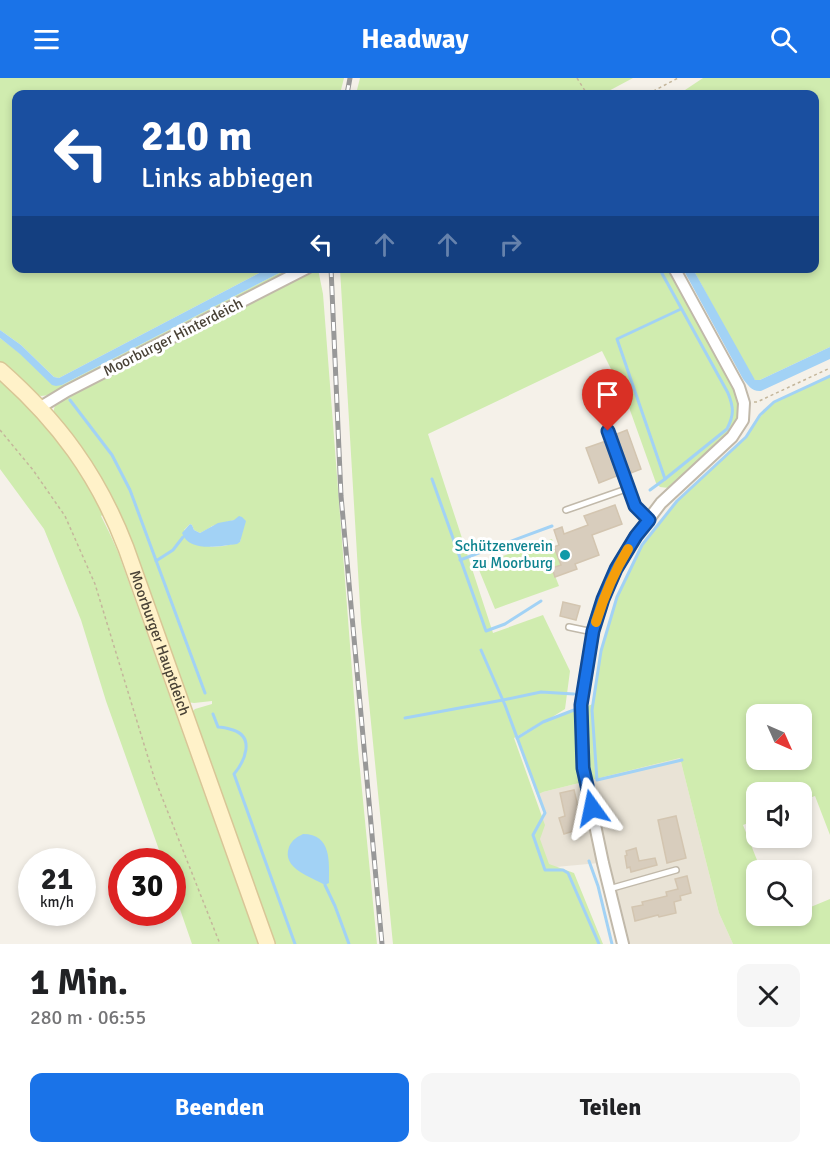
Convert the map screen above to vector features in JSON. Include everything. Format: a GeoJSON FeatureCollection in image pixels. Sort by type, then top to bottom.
{"type":"FeatureCollection","features":[{"type":"Feature","properties":{"kind":"main road","name":"Moorburger Hauptdeich"},"geometry":{"type":"LineString","coordinates":[[0,370],[63,434],[81,458],[117,526],[267,944]]}},
{"type":"Feature","properties":{"kind":"street","name":"Moorburger Hinterdeich"},"geometry":{"type":"LineString","coordinates":[[39,408],[67,391],[298,273]]}},
{"type":"Feature","properties":{"kind":"street"},"geometry":{"type":"LineString","coordinates":[[623,944],[583,768],[581,705],[593,632],[603,599],[616,569],[636,536],[661,503],[732,438],[743,420],[744,403],[739,387],[677,273]]}},
{"type":"Feature","properties":{"kind":"lane"},"geometry":{"type":"LineString","coordinates":[[608,431],[635,506],[649,520]]}},
{"type":"Feature","properties":{"kind":"lane"},"geometry":{"type":"LineString","coordinates":[[566,510],[628,488]]}},
{"type":"Feature","properties":{"kind":"lane"},"geometry":{"type":"LineString","coordinates":[[569,627],[593,632]]}},
{"type":"Feature","properties":{"kind":"lane"},"geometry":{"type":"LineString","coordinates":[[609,889],[676,870]]}},
{"type":"Feature","properties":{"kind":"path"},"geometry":{"type":"LineString","coordinates":[[656,90],[678,78]]}},
{"type":"Feature","properties":{"kind":"path"},"geometry":{"type":"LineString","coordinates":[[744,403],[757,402],[830,368]]}},
{"type":"Feature","properties":{"kind":"path"},"geometry":{"type":"LineString","coordinates":[[0,430],[33,470],[65,516],[95,584],[154,777],[220,944]]}},
{"type":"Feature","properties":{"kind":"shaded area"},"geometry":{"type":"Polygon","coordinates":[[[680,758],[719,913],[733,944],[620,944],[599,863],[545,868],[534,835],[545,816],[537,795],[680,758]]]}},
{"type":"Feature","properties":{"kind":"green space"},"geometry":{"type":"Polygon","coordinates":[[[0,78],[344,78],[341,90],[12,90],[12,273],[259,273],[59,378],[54,377],[21,345],[0,330],[0,78]]]}},
{"type":"Feature","properties":{"kind":"green space"},"geometry":{"type":"Polygon","coordinates":[[[360,78],[633,78],[610,90],[357,90],[360,78]]]}},
{"type":"Feature","properties":{"kind":"green space"},"geometry":{"type":"Polygon","coordinates":[[[703,78],[830,78],[830,347],[760,380],[755,380],[751,376],[695,273],[819,273],[819,90],[685,90],[703,78]]]}},
{"type":"Feature","properties":{"kind":"green space"},"geometry":{"type":"Polygon","coordinates":[[[279,273],[290,273],[50,395],[36,394],[0,362],[0,338],[62,385],[279,273]]]}},
{"type":"Feature","properties":{"kind":"green space"},"geometry":{"type":"Polygon","coordinates":[[[307,273],[319,273],[323,294],[358,749],[377,944],[273,944],[212,764],[191,713],[195,709],[212,704],[212,701],[187,702],[119,516],[54,415],[55,406],[63,397],[76,393],[290,279],[307,273]],[[234,520],[212,526],[200,533],[190,524],[184,530],[211,547],[240,542],[241,535],[234,520]]]}},
{"type":"Feature","properties":{"kind":"green space"},"geometry":{"type":"Polygon","coordinates":[[[340,273],[670,273],[734,388],[739,408],[736,424],[720,444],[669,488],[660,487],[656,483],[621,385],[602,351],[428,434],[493,633],[543,615],[570,671],[565,709],[546,721],[593,704],[601,651],[617,597],[642,545],[677,501],[746,437],[766,409],[774,402],[830,376],[830,835],[815,796],[812,797],[812,782],[746,782],[746,824],[743,825],[746,832],[746,848],[752,848],[757,860],[746,860],[746,926],[812,926],[812,906],[830,899],[830,944],[733,944],[719,913],[680,758],[537,795],[517,739],[538,724],[514,738],[545,825],[540,839],[549,864],[574,873],[603,944],[393,944],[361,622],[340,273]]]}},
{"type":"Feature","properties":{"kind":"green space"},"geometry":{"type":"Polygon","coordinates":[[[0,376],[55,432],[105,513],[101,516],[118,552],[258,944],[192,944],[186,926],[186,848],[158,848],[106,701],[81,620],[44,529],[0,469],[0,376]]]}},
{"type":"Feature","properties":{"kind":"green space"},"geometry":{"type":"Polygon","coordinates":[[[552,539],[561,565],[552,568],[559,586],[495,609],[477,565],[552,539]]]}},
{"type":"Feature","properties":{"kind":"water"},"geometry":{"type":"Polygon","coordinates":[[[259,273],[279,273],[62,385],[52,385],[0,338],[0,330],[21,345],[54,377],[59,378],[259,273]]]}},
{"type":"Feature","properties":{"kind":"water"},"geometry":{"type":"Polygon","coordinates":[[[685,273],[695,273],[755,380],[760,380],[830,347],[830,359],[761,391],[753,389],[743,379],[685,273]]]}},
{"type":"Feature","properties":{"kind":"water"},"geometry":{"type":"Polygon","coordinates":[[[239,516],[246,521],[240,542],[237,544],[214,547],[198,546],[186,539],[182,533],[190,524],[200,533],[218,523],[234,520],[239,516]]]}},
{"type":"Feature","properties":{"kind":"water"},"geometry":{"type":"Polygon","coordinates":[[[303,834],[312,835],[324,844],[329,866],[329,883],[325,885],[293,867],[289,861],[290,845],[303,834]]]}},
{"type":"Feature","properties":{"kind":"building"},"geometry":{"type":"Polygon","coordinates":[[[627,430],[641,469],[631,473],[631,471],[628,472],[615,437],[627,430]]]}},
{"type":"Feature","properties":{"kind":"building"},"geometry":{"type":"Polygon","coordinates":[[[606,441],[619,475],[599,483],[586,448],[606,441]]]}},
{"type":"Feature","properties":{"kind":"building"},"geometry":{"type":"Polygon","coordinates":[[[615,505],[622,524],[592,535],[599,555],[575,564],[577,569],[555,577],[552,568],[561,565],[554,547],[559,545],[554,530],[562,527],[564,534],[588,525],[584,516],[615,505]]]}},
{"type":"Feature","properties":{"kind":"building"},"geometry":{"type":"Polygon","coordinates":[[[563,602],[580,606],[576,620],[560,616],[563,602]]]}},
{"type":"Feature","properties":{"kind":"building"},"geometry":{"type":"Polygon","coordinates":[[[574,790],[583,828],[564,834],[559,818],[565,816],[560,793],[574,790]]]}},
{"type":"Feature","properties":{"kind":"building"},"geometry":{"type":"Polygon","coordinates":[[[676,816],[686,858],[667,863],[658,820],[676,816]]]}},
{"type":"Feature","properties":{"kind":"building"},"geometry":{"type":"Polygon","coordinates":[[[636,848],[639,861],[655,858],[657,865],[631,872],[630,867],[627,868],[626,851],[636,848]]]}},
{"type":"Feature","properties":{"kind":"building"},"geometry":{"type":"Polygon","coordinates":[[[687,876],[691,893],[680,896],[681,900],[674,902],[676,913],[635,921],[632,907],[667,896],[666,892],[678,889],[675,879],[687,876]]]}},
{"type":"Feature","properties":{"kind":"waterway"},"geometry":{"type":"LineString","coordinates":[[662,273],[728,393],[732,411],[727,429],[665,479],[617,339],[681,309]]}},
{"type":"Feature","properties":{"kind":"waterway"},"geometry":{"type":"LineString","coordinates":[[682,760],[597,780],[592,710],[601,651],[617,597],[642,545],[677,501],[746,437],[760,415],[774,402],[830,376]]}},
{"type":"Feature","properties":{"kind":"waterway"},"geometry":{"type":"LineString","coordinates":[[70,400],[112,455],[130,490],[205,693]]}},
{"type":"Feature","properties":{"kind":"waterway"},"geometry":{"type":"LineString","coordinates":[[432,479],[486,631],[505,624],[541,601]]}},
{"type":"Feature","properties":{"kind":"waterway"},"geometry":{"type":"LineString","coordinates":[[650,490],[665,479]]}},
{"type":"Feature","properties":{"kind":"waterway"},"geometry":{"type":"LineString","coordinates":[[460,560],[552,526]]}},
{"type":"Feature","properties":{"kind":"waterway"},"geometry":{"type":"LineString","coordinates":[[156,561],[173,550],[183,537]]}},
{"type":"Feature","properties":{"kind":"waterway"},"geometry":{"type":"LineString","coordinates":[[481,650],[505,705],[545,813],[533,835],[545,870],[563,870],[568,873],[599,944]]}},
{"type":"Feature","properties":{"kind":"waterway"},"geometry":{"type":"LineString","coordinates":[[405,718],[541,692],[574,694]]}},
{"type":"Feature","properties":{"kind":"waterway"},"geometry":{"type":"LineString","coordinates":[[517,738],[543,722],[574,710]]}},
{"type":"Feature","properties":{"kind":"waterway"},"geometry":{"type":"LineString","coordinates":[[213,714],[218,727],[233,730],[244,738],[246,750],[242,763],[234,774],[295,944]]}},
{"type":"Feature","properties":{"kind":"waterway"},"geometry":{"type":"LineString","coordinates":[[589,861],[598,886],[612,944]]}},
{"type":"Feature","properties":{"kind":"waterway"},"geometry":{"type":"LineString","coordinates":[[325,885],[349,944]]}},
{"type":"Feature","properties":{"kind":"railway"},"geometry":{"type":"LineString","coordinates":[[348,90],[350,78]]}},
{"type":"Feature","properties":{"kind":"railway"},"geometry":{"type":"LineString","coordinates":[[331,273],[341,496],[382,944]]}},
{"type":"Feature","properties":{"kind":"slow traffic"},"geometry":{"type":"LineString","coordinates":[[596,622],[616,569],[628,549]]}},
{"type":"Feature","properties":{"kind":"place","name":"Schützenverein zu Moorburg"},"geometry":{"type":"Point","coordinates":[565,555]}},
{"type":"Feature","properties":{"kind":"route"},"geometry":{"type":"LineString","coordinates":[[592,808],[583,768],[581,705],[593,631],[616,569],[636,536],[649,520],[635,506],[608,431]]}}]}
